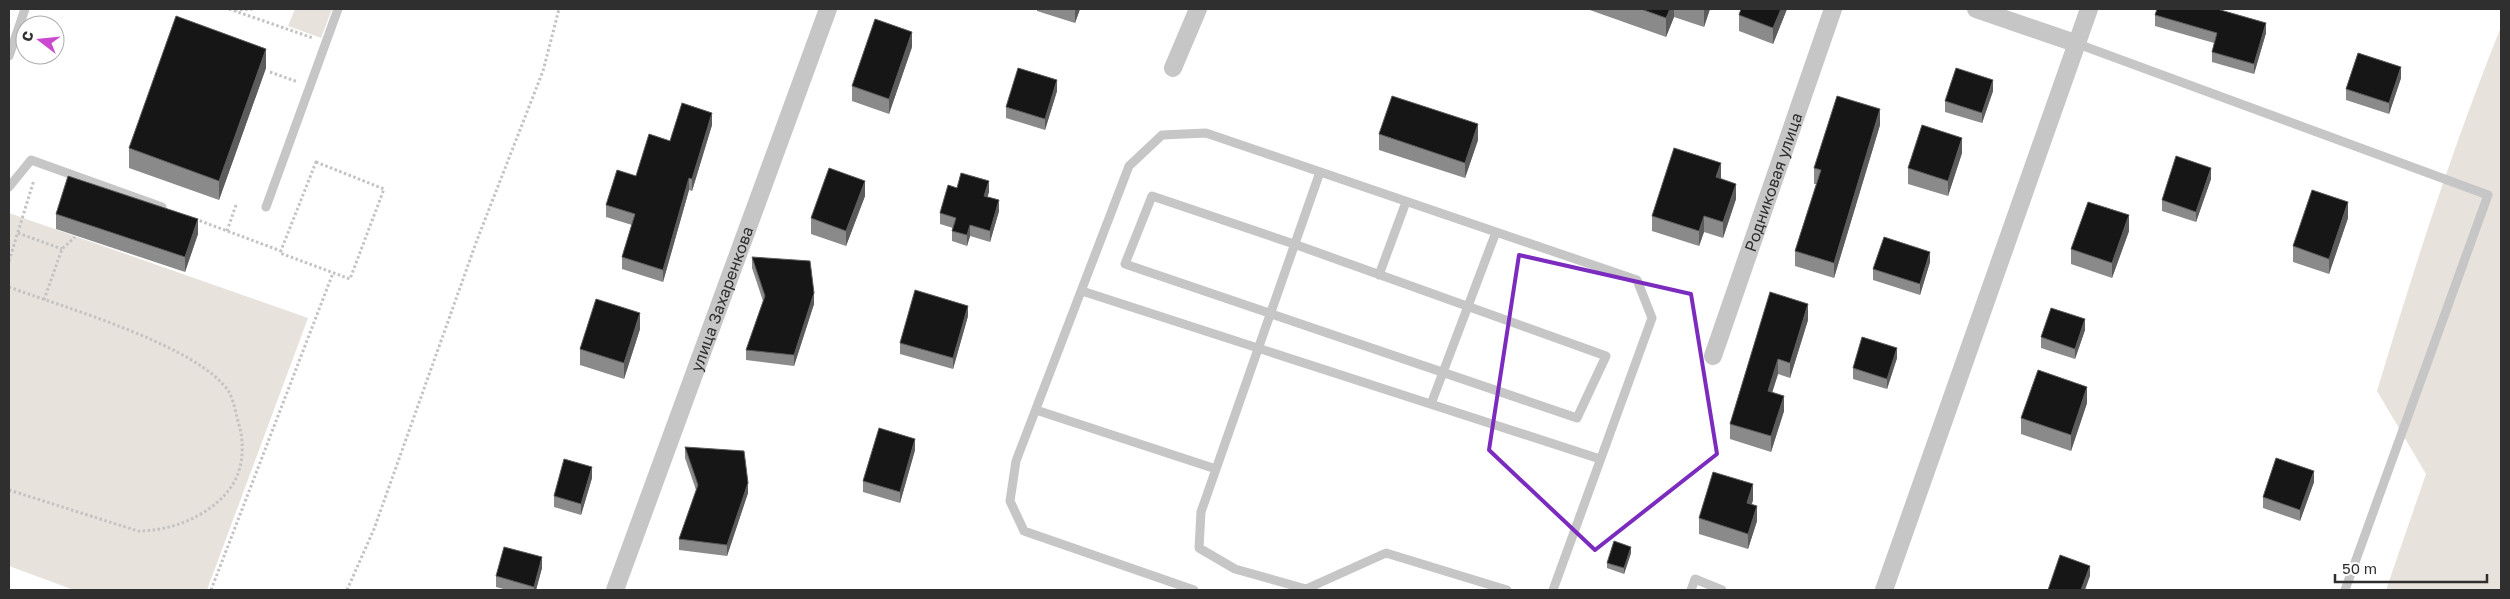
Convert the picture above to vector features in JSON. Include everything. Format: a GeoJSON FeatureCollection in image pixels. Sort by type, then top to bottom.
{"type":"FeatureCollection","features":[{"type":"Feature","properties":{"kind":"street","name":"улица Захаренкова"},"geometry":{"type":"LineString","coordinates":[[615,590],[828,9]]}},
{"type":"Feature","properties":{"kind":"street"},"geometry":{"type":"LineString","coordinates":[[1173,68],[1198,9]]}},
{"type":"Feature","properties":{"kind":"street","name":"Родниковая улица"},"geometry":{"type":"LineString","coordinates":[[1713,356],[1833,9]]}},
{"type":"Feature","properties":{"kind":"street"},"geometry":{"type":"LineString","coordinates":[[1976,9],[2078,44]]}},
{"type":"Feature","properties":{"kind":"street"},"geometry":{"type":"LineString","coordinates":[[1884,590],[2089,9]]}},
{"type":"Feature","properties":{"kind":"lane"},"geometry":{"type":"LineString","coordinates":[[9,56],[25,9]]}},
{"type":"Feature","properties":{"kind":"lane"},"geometry":{"type":"LineString","coordinates":[[266,207],[338,9]]}},
{"type":"Feature","properties":{"kind":"lane"},"geometry":{"type":"LineString","coordinates":[[2078,44],[2488,195],[2345,590]]}},
{"type":"Feature","properties":{"kind":"lane"},"geometry":{"type":"LineString","coordinates":[[1194,590],[1024,531],[1010,501],[1016,462],[1129,166],[1162,135],[1206,133],[1637,280],[1652,318],[1553,590]]}},
{"type":"Feature","properties":{"kind":"lane"},"geometry":{"type":"LineString","coordinates":[[9,187],[31,160],[163,208]]}},
{"type":"Feature","properties":{"kind":"lane"},"geometry":{"type":"LineString","coordinates":[[1320,172],[1202,512],[1198,548],[1235,569],[1306,589],[1386,553],[1507,590]]}},
{"type":"Feature","properties":{"kind":"lane"},"geometry":{"type":"LineString","coordinates":[[1152,196],[1294,244],[1606,356],[1577,418],[1442,374],[1125,264],[1152,196]]}},
{"type":"Feature","properties":{"kind":"lane"},"geometry":{"type":"LineString","coordinates":[[1379,275],[1406,202]]}},
{"type":"Feature","properties":{"kind":"lane"},"geometry":{"type":"LineString","coordinates":[[1431,404],[1496,232]]}},
{"type":"Feature","properties":{"kind":"lane"},"geometry":{"type":"LineString","coordinates":[[1082,290],[1600,458]]}},
{"type":"Feature","properties":{"kind":"lane"},"geometry":{"type":"LineString","coordinates":[[1036,410],[1216,469]]}},
{"type":"Feature","properties":{"kind":"lane"},"geometry":{"type":"LineString","coordinates":[[1691,590],[1695,579],[1722,590]]}},
{"type":"Feature","properties":{"kind":"path"},"geometry":{"type":"LineString","coordinates":[[229,9],[326,43]]}},
{"type":"Feature","properties":{"kind":"path"},"geometry":{"type":"LineString","coordinates":[[234,10],[254,9]]}},
{"type":"Feature","properties":{"kind":"path"},"geometry":{"type":"LineString","coordinates":[[347,590],[374,529],[477,240],[543,71],[559,9]]}},
{"type":"Feature","properties":{"kind":"path"},"geometry":{"type":"LineString","coordinates":[[270,72],[310,86]]}},
{"type":"Feature","properties":{"kind":"path"},"geometry":{"type":"LineString","coordinates":[[163,208],[281,251],[280,253],[350,279],[384,189],[316,162],[281,251]]}},
{"type":"Feature","properties":{"kind":"path"},"geometry":{"type":"LineString","coordinates":[[9,262],[40,163]]}},
{"type":"Feature","properties":{"kind":"path"},"geometry":{"type":"LineString","coordinates":[[227,231],[236,205]]}},
{"type":"Feature","properties":{"kind":"path"},"geometry":{"type":"LineString","coordinates":[[18,233],[62,249]]}},
{"type":"Feature","properties":{"kind":"path"},"geometry":{"type":"LineString","coordinates":[[44,300],[62,249],[75,237]]}},
{"type":"Feature","properties":{"kind":"path"},"geometry":{"type":"LineString","coordinates":[[211,590],[333,273]]}},
{"type":"Feature","properties":{"kind":"path"},"geometry":{"type":"LineString","coordinates":[[9,286],[160,343],[202,365],[229,392],[241,433],[242,458],[231,487],[207,510],[182,523],[158,531],[138,531],[9,490]]}},
{"type":"Feature","properties":{"kind":"highlighted area"},"geometry":{"type":"Polygon","coordinates":[[[1519,255],[1691,294],[1717,454],[1595,550],[1489,450],[1519,255]]]}},
{"type":"Feature","properties":{"kind":"shaded area"},"geometry":{"type":"Polygon","coordinates":[[[295,9],[332,9],[321,38],[288,26],[295,9]]]}},
{"type":"Feature","properties":{"kind":"shaded area"},"geometry":{"type":"Polygon","coordinates":[[[2501,27],[2501,590],[2386,590],[2426,474],[2377,391],[2435,208],[2501,27]]]}},
{"type":"Feature","properties":{"kind":"shaded area"},"geometry":{"type":"Polygon","coordinates":[[[9,213],[308,318],[207,590],[74,590],[9,566],[9,213]]]}},
{"type":"Feature","properties":{"kind":"building"},"geometry":{"type":"Polygon","coordinates":[[[1641,9],[1670,9],[1666,18],[1641,9]]]}},
{"type":"Feature","properties":{"kind":"building"},"geometry":{"type":"Polygon","coordinates":[[[1741,9],[1781,9],[1773,28],[1739,15],[1741,9]]]}},
{"type":"Feature","properties":{"kind":"building"},"geometry":{"type":"Polygon","coordinates":[[[2157,9],[2217,9],[2266,23],[2254,64],[2212,52],[2217,33],[2155,15],[2157,9]]]}},
{"type":"Feature","properties":{"kind":"building"},"geometry":{"type":"Polygon","coordinates":[[[176,16],[266,49],[219,181],[129,148],[176,16]]]}},
{"type":"Feature","properties":{"kind":"building"},"geometry":{"type":"Polygon","coordinates":[[[875,19],[912,32],[889,99],[852,86],[875,19]]]}},
{"type":"Feature","properties":{"kind":"building"},"geometry":{"type":"Polygon","coordinates":[[[2358,53],[2401,67],[2389,103],[2346,89],[2358,53]]]}},
{"type":"Feature","properties":{"kind":"building"},"geometry":{"type":"Polygon","coordinates":[[[1018,68],[1057,80],[1045,119],[1006,107],[1018,68]]]}},
{"type":"Feature","properties":{"kind":"building"},"geometry":{"type":"Polygon","coordinates":[[[1956,68],[1993,80],[1982,113],[1945,101],[1956,68]]]}},
{"type":"Feature","properties":{"kind":"building"},"geometry":{"type":"Polygon","coordinates":[[[1392,96],[1478,124],[1465,163],[1379,134],[1392,96]]]}},
{"type":"Feature","properties":{"kind":"building"},"geometry":{"type":"Polygon","coordinates":[[[1837,96],[1880,109],[1834,263],[1795,251],[1821,170],[1814,168],[1837,96]]]}},
{"type":"Feature","properties":{"kind":"building"},"geometry":{"type":"Polygon","coordinates":[[[682,103],[712,113],[692,179],[689,178],[663,270],[622,257],[635,214],[606,205],[617,170],[636,176],[649,134],[670,141],[682,103]]]}},
{"type":"Feature","properties":{"kind":"building"},"geometry":{"type":"Polygon","coordinates":[[[1922,125],[1962,138],[1948,181],[1908,168],[1922,125]]]}},
{"type":"Feature","properties":{"kind":"building"},"geometry":{"type":"Polygon","coordinates":[[[1674,148],[1721,163],[1716,177],[1736,184],[1723,222],[1704,216],[1699,231],[1652,216],[1674,148]]]}},
{"type":"Feature","properties":{"kind":"building"},"geometry":{"type":"Polygon","coordinates":[[[2176,156],[2211,168],[2196,212],[2162,200],[2176,156]]]}},
{"type":"Feature","properties":{"kind":"building"},"geometry":{"type":"Polygon","coordinates":[[[829,168],[865,181],[846,231],[811,218],[829,168]]]}},
{"type":"Feature","properties":{"kind":"building"},"geometry":{"type":"Polygon","coordinates":[[[961,173],[989,181],[984,196],[999,200],[990,231],[970,225],[967,235],[952,231],[956,218],[940,213],[948,185],[957,188],[961,173]]]}},
{"type":"Feature","properties":{"kind":"building"},"geometry":{"type":"Polygon","coordinates":[[[68,176],[198,219],[185,257],[56,214],[68,176]]]}},
{"type":"Feature","properties":{"kind":"building"},"geometry":{"type":"Polygon","coordinates":[[[2312,190],[2348,202],[2329,259],[2293,246],[2312,190]]]}},
{"type":"Feature","properties":{"kind":"building"},"geometry":{"type":"Polygon","coordinates":[[[2088,202],[2129,215],[2112,263],[2071,249],[2088,202]]]}},
{"type":"Feature","properties":{"kind":"building"},"geometry":{"type":"Polygon","coordinates":[[[1884,237],[1930,252],[1920,284],[1873,269],[1884,237]]]}},
{"type":"Feature","properties":{"kind":"building"},"geometry":{"type":"Polygon","coordinates":[[[752,257],[810,261],[814,293],[794,355],[746,350],[765,296],[752,257]]]}},
{"type":"Feature","properties":{"kind":"building"},"geometry":{"type":"Polygon","coordinates":[[[915,290],[968,306],[953,358],[900,343],[915,290]]]}},
{"type":"Feature","properties":{"kind":"building"},"geometry":{"type":"Polygon","coordinates":[[[1770,292],[1808,304],[1790,363],[1778,359],[1768,391],[1784,396],[1771,436],[1730,424],[1770,292]]]}},
{"type":"Feature","properties":{"kind":"building"},"geometry":{"type":"Polygon","coordinates":[[[596,299],[640,313],[624,363],[580,349],[596,299]]]}},
{"type":"Feature","properties":{"kind":"building"},"geometry":{"type":"Polygon","coordinates":[[[2051,308],[2085,319],[2075,349],[2041,337],[2051,308]]]}},
{"type":"Feature","properties":{"kind":"building"},"geometry":{"type":"Polygon","coordinates":[[[1862,337],[1897,348],[1887,379],[1853,368],[1862,337]]]}},
{"type":"Feature","properties":{"kind":"building"},"geometry":{"type":"Polygon","coordinates":[[[2038,370],[2087,387],[2071,435],[2021,418],[2038,370]]]}},
{"type":"Feature","properties":{"kind":"building"},"geometry":{"type":"Polygon","coordinates":[[[879,428],[915,439],[900,492],[863,481],[879,428]]]}},
{"type":"Feature","properties":{"kind":"building"},"geometry":{"type":"Polygon","coordinates":[[[685,447],[744,451],[748,483],[727,545],[679,539],[698,485],[685,447]]]}},
{"type":"Feature","properties":{"kind":"building"},"geometry":{"type":"Polygon","coordinates":[[[2276,458],[2314,471],[2300,510],[2263,497],[2276,458]]]}},
{"type":"Feature","properties":{"kind":"building"},"geometry":{"type":"Polygon","coordinates":[[[564,459],[592,467],[581,504],[554,496],[564,459]]]}},
{"type":"Feature","properties":{"kind":"building"},"geometry":{"type":"Polygon","coordinates":[[[1713,472],[1753,484],[1747,503],[1757,506],[1748,534],[1699,518],[1713,472]]]}},
{"type":"Feature","properties":{"kind":"building"},"geometry":{"type":"Polygon","coordinates":[[[1614,541],[1631,547],[1624,568],[1607,563],[1614,541]]]}},
{"type":"Feature","properties":{"kind":"building"},"geometry":{"type":"Polygon","coordinates":[[[504,547],[542,557],[534,587],[496,576],[504,547]]]}},
{"type":"Feature","properties":{"kind":"building"},"geometry":{"type":"Polygon","coordinates":[[[2060,555],[2090,566],[2081,590],[2048,590],[2060,555]]]}}]}
